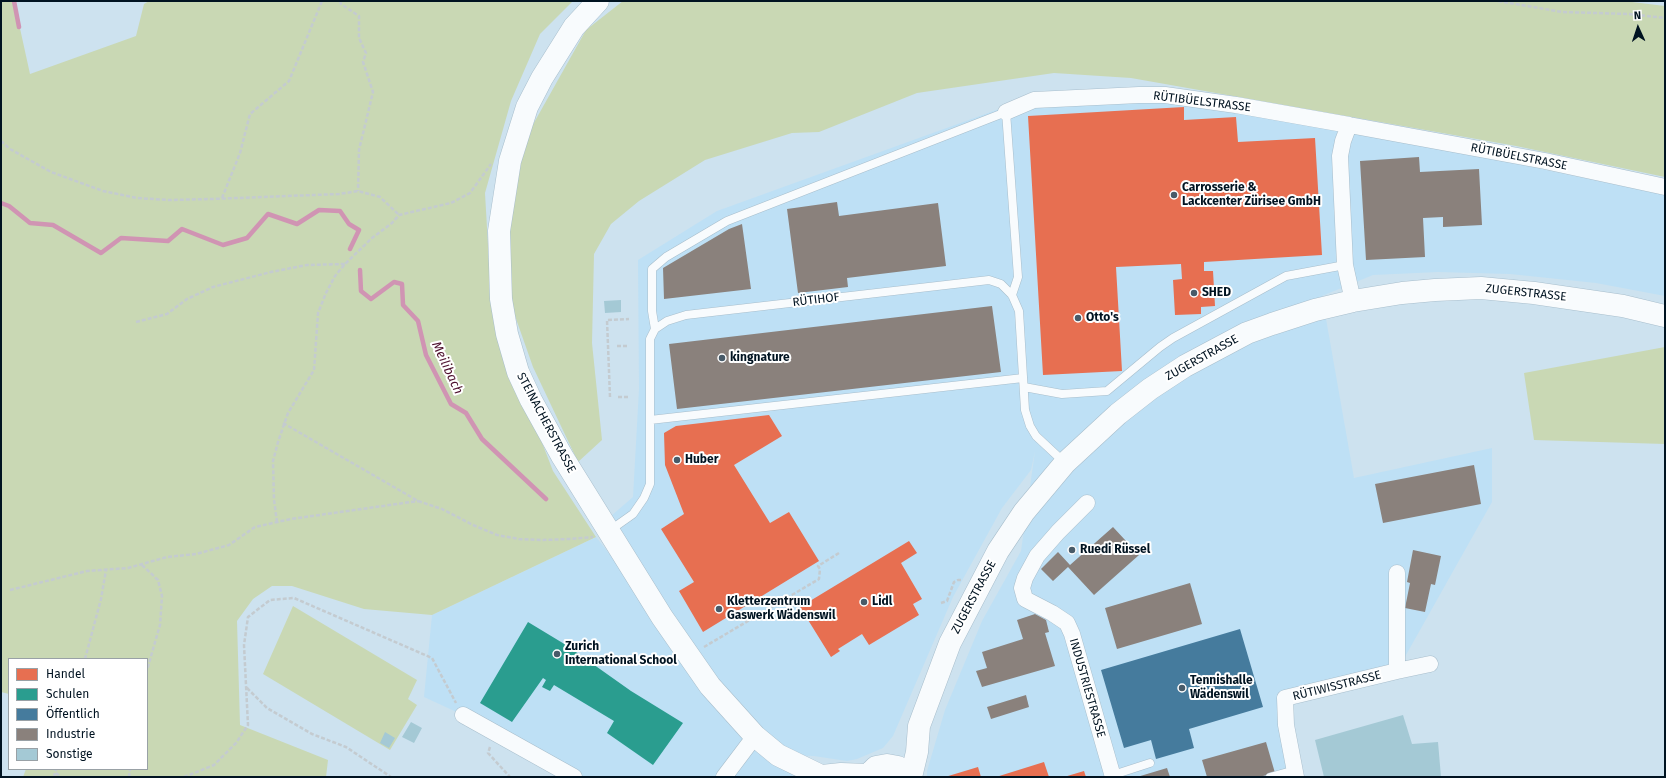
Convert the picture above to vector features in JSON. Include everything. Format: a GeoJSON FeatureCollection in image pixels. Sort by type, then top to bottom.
{"type":"FeatureCollection","features":[{"type":"Feature","properties":{"kind":"main road","name":"STEINACHERSTRASSE"},"geometry":{"type":"LineString","coordinates":[[598,1],[574,27],[542,78],[527,107],[510,161],[503,196],[499,231],[499,264],[501,299],[507,334],[518,372],[531,400],[562,456],[608,532],[662,617],[710,686],[755,736],[778,755],[823,777],[841,774],[866,776]]}},
{"type":"Feature","properties":{"kind":"main road","name":"ZUGERSTRASSE"},"geometry":{"type":"LineString","coordinates":[[905,773],[904,745],[919,726],[950,643],[998,551],[1024,512],[1065,463],[1118,414],[1150,389],[1185,366],[1241,336],[1315,310],[1352,301],[1402,293],[1481,288],[1578,299],[1623,306],[1665,316]]}},
{"type":"Feature","properties":{"kind":"main road"},"geometry":{"type":"LineString","coordinates":[[866,776],[876,767],[881,765],[905,773]]}},
{"type":"Feature","properties":{"kind":"street","name":"RÜTIBÜELSTRASSE"},"geometry":{"type":"LineString","coordinates":[[1006,112],[1034,100],[1165,95],[1236,105],[1350,125],[1545,161],[1665,187]]}},
{"type":"Feature","properties":{"kind":"street"},"geometry":{"type":"LineString","coordinates":[[1350,125],[1342,141],[1340,156],[1345,265],[1352,301]]}},
{"type":"Feature","properties":{"kind":"street","name":"INDUSTRIESTRASSE"},"geometry":{"type":"LineString","coordinates":[[1087,502],[1037,556],[1025,578],[1022,588],[1025,599],[1052,613],[1067,624],[1072,634],[1113,776]]}},
{"type":"Feature","properties":{"kind":"street","name":"RÜTIWISSTRASSE"},"geometry":{"type":"LineString","coordinates":[[1397,671],[1398,573]]}},
{"type":"Feature","properties":{"kind":"street","name":"RÜTIWISSTRASSE"},"geometry":{"type":"LineString","coordinates":[[1296,773],[1286,725],[1285,698],[1430,664]]}},
{"type":"Feature","properties":{"kind":"street"},"geometry":{"type":"LineString","coordinates":[[463,715],[574,777]]}},
{"type":"Feature","properties":{"kind":"street"},"geometry":{"type":"LineString","coordinates":[[724,777],[755,736]]}},
{"type":"Feature","properties":{"kind":"lane"},"geometry":{"type":"LineString","coordinates":[[608,532],[633,514],[644,498],[650,484],[650,339],[655,328],[652,311],[652,269],[666,257],[727,221],[1006,112],[1018,277],[1012,296]]}},
{"type":"Feature","properties":{"kind":"lane"},"geometry":{"type":"LineString","coordinates":[[1024,387],[1062,394],[1107,391],[1160,347],[1174,338],[1286,276],[1345,265]]}},
{"type":"Feature","properties":{"kind":"lane","name":"RÜTIHOF"},"geometry":{"type":"LineString","coordinates":[[655,328],[667,321],[686,315],[989,280],[1001,284],[1012,296],[1019,311],[1025,410],[1030,426],[1036,436],[1065,463]]}},
{"type":"Feature","properties":{"kind":"lane"},"geometry":{"type":"LineString","coordinates":[[650,420],[1023,378]]}},
{"type":"Feature","properties":{"kind":"lane"},"geometry":{"type":"LineString","coordinates":[[1113,776],[1150,763]]}},
{"type":"Feature","properties":{"kind":"lane"},"geometry":{"type":"LineString","coordinates":[[1270,777],[1296,773]]}},
{"type":"Feature","properties":{"kind":"path"},"geometry":{"type":"LineString","coordinates":[[222,198],[240,153],[250,114],[289,81],[322,1]]}},
{"type":"Feature","properties":{"kind":"path"},"geometry":{"type":"LineString","coordinates":[[340,1],[341,4],[359,16],[359,38],[366,53],[363,62],[373,92],[359,150],[358,191]]}},
{"type":"Feature","properties":{"kind":"path"},"geometry":{"type":"LineString","coordinates":[[1498,1],[1562,12],[1628,14],[1665,18]]}},
{"type":"Feature","properties":{"kind":"path"},"geometry":{"type":"LineString","coordinates":[[1,141],[10,149],[51,172],[103,191],[137,198],[169,200],[339,194],[358,191],[380,197],[399,215]]}},
{"type":"Feature","properties":{"kind":"path"},"geometry":{"type":"LineString","coordinates":[[276,522],[273,462],[283,423],[312,376],[314,370],[318,313],[335,276],[345,264],[372,238],[392,223],[399,215],[451,202],[470,193],[493,160]]}},
{"type":"Feature","properties":{"kind":"path"},"geometry":{"type":"LineString","coordinates":[[136,322],[167,314],[187,299],[213,288],[271,272],[300,266],[314,264],[345,264]]}},
{"type":"Feature","properties":{"kind":"path"},"geometry":{"type":"LineString","coordinates":[[610,397],[607,320],[629,319]]}},
{"type":"Feature","properties":{"kind":"path"},"geometry":{"type":"LineString","coordinates":[[617,346],[629,346]]}},
{"type":"Feature","properties":{"kind":"path"},"geometry":{"type":"LineString","coordinates":[[618,397],[630,397]]}},
{"type":"Feature","properties":{"kind":"path"},"geometry":{"type":"LineString","coordinates":[[283,423],[418,501],[442,508],[473,525],[497,535],[519,539],[569,540],[594,537],[608,532]]}},
{"type":"Feature","properties":{"kind":"path"},"geometry":{"type":"LineString","coordinates":[[10,590],[87,571],[142,565],[167,557],[196,554],[229,545],[255,527],[276,522],[418,501]]}},
{"type":"Feature","properties":{"kind":"path"},"geometry":{"type":"LineString","coordinates":[[700,642],[704,648],[819,579],[820,569],[818,566],[839,553]]}},
{"type":"Feature","properties":{"kind":"path"},"geometry":{"type":"LineString","coordinates":[[142,565],[158,580],[162,596],[160,625],[148,667]]}},
{"type":"Feature","properties":{"kind":"path"},"geometry":{"type":"LineString","coordinates":[[85,658],[101,599],[106,570]]}},
{"type":"Feature","properties":{"kind":"path"},"geometry":{"type":"LineString","coordinates":[[941,603],[946,601],[956,581],[960,579],[965,582]]}},
{"type":"Feature","properties":{"kind":"path"},"geometry":{"type":"LineString","coordinates":[[184,777],[214,765],[236,743],[248,725],[244,645],[248,617],[270,600],[294,598],[432,658],[463,715]]}},
{"type":"Feature","properties":{"kind":"path"},"geometry":{"type":"LineString","coordinates":[[247,688],[267,708],[312,734],[346,747],[391,777]]}},
{"type":"Feature","properties":{"kind":"path"},"geometry":{"type":"LineString","coordinates":[[494,733],[488,753],[510,777]]}},
{"type":"Feature","properties":{"kind":"path"},"geometry":{"type":"LineString","coordinates":[[54,777],[56,773],[62,777]]}},
{"type":"Feature","properties":{"kind":"shaded area"},"geometry":{"type":"Polygon","coordinates":[[[1157,98],[1341,127],[1665,195],[1665,296],[1596,283],[1510,274],[1438,272],[1373,275],[1322,296],[1354,478],[1492,448],[1492,502],[1397,671],[1285,698],[1296,777],[927,777],[927,771],[945,710],[982,621],[1021,551],[1035,451],[1031,470],[1002,508],[953,597],[893,736],[883,748],[857,759],[847,761],[814,756],[778,755],[695,656],[611,516],[633,497],[639,389],[638,260],[717,211],[1013,104],[1157,98]]]}},
{"type":"Feature","properties":{"kind":"shaded area","name":"Zurich International School"},"geometry":{"type":"Polygon","coordinates":[[[596,537],[753,736],[722,777],[579,777],[463,715],[424,697],[432,615],[596,537]]]}},
{"type":"Feature","properties":{"kind":"shaded area"},"geometry":{"type":"Polygon","coordinates":[[[756,739],[794,777],[726,777],[756,739]]]}},
{"type":"Feature","properties":{"kind":"green space"},"geometry":{"type":"Polygon","coordinates":[[[1,1],[14,1],[30,74],[136,36],[144,4],[149,1],[573,1],[540,34],[511,101],[485,193],[490,280],[515,373],[553,471],[596,537],[432,615],[364,609],[292,586],[272,586],[253,599],[237,621],[240,725],[328,760],[326,777],[23,777],[26,770],[148,770],[148,658],[8,658],[8,694],[1,692],[1,1]]]}},
{"type":"Feature","properties":{"kind":"green space"},"geometry":{"type":"Polygon","coordinates":[[[623,1],[1624,1],[1665,6],[1665,177],[1516,146],[1131,78],[1054,73],[917,93],[819,132],[792,133],[705,160],[639,201],[611,224],[594,254],[592,343],[602,440],[578,462],[533,367],[502,279],[517,153],[586,30],[623,1]]]}},
{"type":"Feature","properties":{"kind":"green space"},"geometry":{"type":"Polygon","coordinates":[[[1665,347],[1665,444],[1534,440],[1524,373],[1665,347]]]}},
{"type":"Feature","properties":{"kind":"green space"},"geometry":{"type":"Polygon","coordinates":[[[293,606],[417,680],[408,699],[417,705],[390,750],[263,674],[293,606]]]}},
{"type":"Feature","properties":{"kind":"building: Handel"},"geometry":{"type":"Polygon","coordinates":[[[1184,107],[1184,120],[1236,117],[1238,142],[1315,138],[1322,255],[1204,262],[1204,271],[1213,271],[1215,306],[1201,307],[1201,314],[1175,315],[1173,280],[1182,279],[1181,264],[1116,267],[1122,371],[1043,375],[1028,116],[1184,107]]]}},
{"type":"Feature","properties":{"kind":"building: Handel"},"geometry":{"type":"Polygon","coordinates":[[[769,415],[782,436],[734,465],[770,523],[789,512],[819,561],[703,632],[679,591],[694,582],[661,529],[684,514],[665,465],[664,433],[676,426],[769,415]]]}},
{"type":"Feature","properties":{"kind":"building: Handel","name":"Lidl"},"geometry":{"type":"Polygon","coordinates":[[[909,541],[917,553],[901,563],[922,599],[913,604],[919,615],[869,645],[862,634],[838,649],[840,651],[831,657],[800,607],[909,541]]]}},
{"type":"Feature","properties":{"kind":"building: Handel"},"geometry":{"type":"Polygon","coordinates":[[[1044,762],[1049,777],[996,777],[1044,762]]]}},
{"type":"Feature","properties":{"kind":"building: Handel"},"geometry":{"type":"Polygon","coordinates":[[[978,767],[981,777],[945,777],[978,767]]]}},
{"type":"Feature","properties":{"kind":"building: Handel"},"geometry":{"type":"Polygon","coordinates":[[[1084,771],[1086,777],[1064,777],[1084,771]]]}},
{"type":"Feature","properties":{"kind":"building: Schulen","name":"Zurich International School"},"geometry":{"type":"Polygon","coordinates":[[[528,622],[566,645],[631,691],[683,723],[653,765],[607,733],[614,721],[554,685],[550,691],[542,687],[546,680],[543,678],[512,722],[480,703],[528,622]]]}},
{"type":"Feature","properties":{"kind":"building: Öffentlich","name":"Tennishalle Wädenswil"},"geometry":{"type":"Polygon","coordinates":[[[1240,629],[1263,707],[1189,729],[1194,748],[1156,759],[1151,740],[1124,748],[1101,670],[1240,629]]]}},
{"type":"Feature","properties":{"kind":"building: Industrie"},"geometry":{"type":"Polygon","coordinates":[[[1419,157],[1420,172],[1479,169],[1482,225],[1443,227],[1443,217],[1423,218],[1425,257],[1366,260],[1360,161],[1419,157]]]}},
{"type":"Feature","properties":{"kind":"building: Industrie"},"geometry":{"type":"Polygon","coordinates":[[[837,202],[839,216],[938,203],[946,266],[847,278],[848,287],[798,293],[787,209],[837,202]]]}},
{"type":"Feature","properties":{"kind":"building: Industrie"},"geometry":{"type":"Polygon","coordinates":[[[742,224],[751,289],[664,299],[663,268],[729,229],[742,224]]]}},
{"type":"Feature","properties":{"kind":"building: Industrie"},"geometry":{"type":"Polygon","coordinates":[[[992,306],[1001,372],[677,409],[669,344],[992,306]]]}},
{"type":"Feature","properties":{"kind":"building: Industrie"},"geometry":{"type":"Polygon","coordinates":[[[1474,465],[1481,504],[1383,523],[1375,484],[1474,465]]]}},
{"type":"Feature","properties":{"kind":"building: Industrie"},"geometry":{"type":"Polygon","coordinates":[[[1113,527],[1139,555],[1094,595],[1068,567],[1053,581],[1041,569],[1058,552],[1070,565],[1113,527]]]}},
{"type":"Feature","properties":{"kind":"building: Industrie"},"geometry":{"type":"Polygon","coordinates":[[[1413,550],[1441,556],[1435,585],[1431,584],[1425,612],[1405,608],[1410,583],[1407,582],[1413,550]]]}},
{"type":"Feature","properties":{"kind":"building: Industrie"},"geometry":{"type":"Polygon","coordinates":[[[1190,583],[1202,624],[1117,649],[1105,608],[1190,583]]]}},
{"type":"Feature","properties":{"kind":"building: Industrie"},"geometry":{"type":"Polygon","coordinates":[[[1035,614],[1046,620],[1049,632],[1045,633],[1055,666],[982,687],[976,671],[987,668],[982,652],[1023,639],[1017,620],[1035,614]]]}},
{"type":"Feature","properties":{"kind":"building: Industrie"},"geometry":{"type":"Polygon","coordinates":[[[1026,695],[1029,707],[991,719],[987,707],[1026,695]]]}},
{"type":"Feature","properties":{"kind":"building: Industrie"},"geometry":{"type":"Polygon","coordinates":[[[1266,742],[1275,773],[1259,777],[1207,777],[1202,760],[1266,742]]]}},
{"type":"Feature","properties":{"kind":"building: Industrie"},"geometry":{"type":"Polygon","coordinates":[[[1167,768],[1170,777],[1137,777],[1167,768]]]}},
{"type":"Feature","properties":{"kind":"building: Sonstige"},"geometry":{"type":"Polygon","coordinates":[[[621,300],[621,312],[605,313],[604,301],[621,300]]]}},
{"type":"Feature","properties":{"kind":"building: Sonstige"},"geometry":{"type":"Polygon","coordinates":[[[1403,715],[1412,744],[1438,742],[1441,777],[1324,777],[1315,740],[1403,715]]]}},
{"type":"Feature","properties":{"kind":"building: Sonstige"},"geometry":{"type":"Polygon","coordinates":[[[411,722],[422,728],[414,743],[402,737],[411,722]]]}},
{"type":"Feature","properties":{"kind":"building: Sonstige"},"geometry":{"type":"Polygon","coordinates":[[[385,732],[395,738],[389,748],[380,743],[385,732]]]}},
{"type":"Feature","properties":{"kind":"waterway"},"geometry":{"type":"LineString","coordinates":[[14,1],[19,27]]}},
{"type":"Feature","properties":{"kind":"waterway","name":"Meilibach"},"geometry":{"type":"LineString","coordinates":[[1,203],[9,206],[30,223],[53,225],[101,253],[121,238],[168,241],[182,229],[223,245],[247,238],[268,214],[297,224],[319,210],[340,211],[349,224],[359,230],[350,249]]}},
{"type":"Feature","properties":{"kind":"waterway","name":"Meilibach"},"geometry":{"type":"LineString","coordinates":[[360,270],[361,291],[371,299],[394,282],[402,284],[403,305],[418,321],[426,355],[451,404],[466,413],[482,439],[546,499]]}},
{"type":"Feature","properties":{"kind":"place","name":"Carrosserie & Lackcenter Zürisee GmbH"},"geometry":{"type":"Point","coordinates":[1174,195]}},
{"type":"Feature","properties":{"kind":"place","name":"SHED"},"geometry":{"type":"Point","coordinates":[1194,293]}},
{"type":"Feature","properties":{"kind":"place","name":"Otto's"},"geometry":{"type":"Point","coordinates":[1078,318]}},
{"type":"Feature","properties":{"kind":"place","name":"kingnature"},"geometry":{"type":"Point","coordinates":[722,358]}},
{"type":"Feature","properties":{"kind":"place","name":"Huber"},"geometry":{"type":"Point","coordinates":[677,460]}},
{"type":"Feature","properties":{"kind":"place","name":"Ruedi Rüssel"},"geometry":{"type":"Point","coordinates":[1072,550]}},
{"type":"Feature","properties":{"kind":"place","name":"Lidl"},"geometry":{"type":"Point","coordinates":[864,602]}},
{"type":"Feature","properties":{"kind":"place","name":"Kletterzentrum Gaswerk Wädenswil"},"geometry":{"type":"Point","coordinates":[719,609]}},
{"type":"Feature","properties":{"kind":"place","name":"Zurich International School"},"geometry":{"type":"Point","coordinates":[557,654]}},
{"type":"Feature","properties":{"kind":"place","name":"Tennishalle Wädenswil"},"geometry":{"type":"Point","coordinates":[1182,688]}}]}
